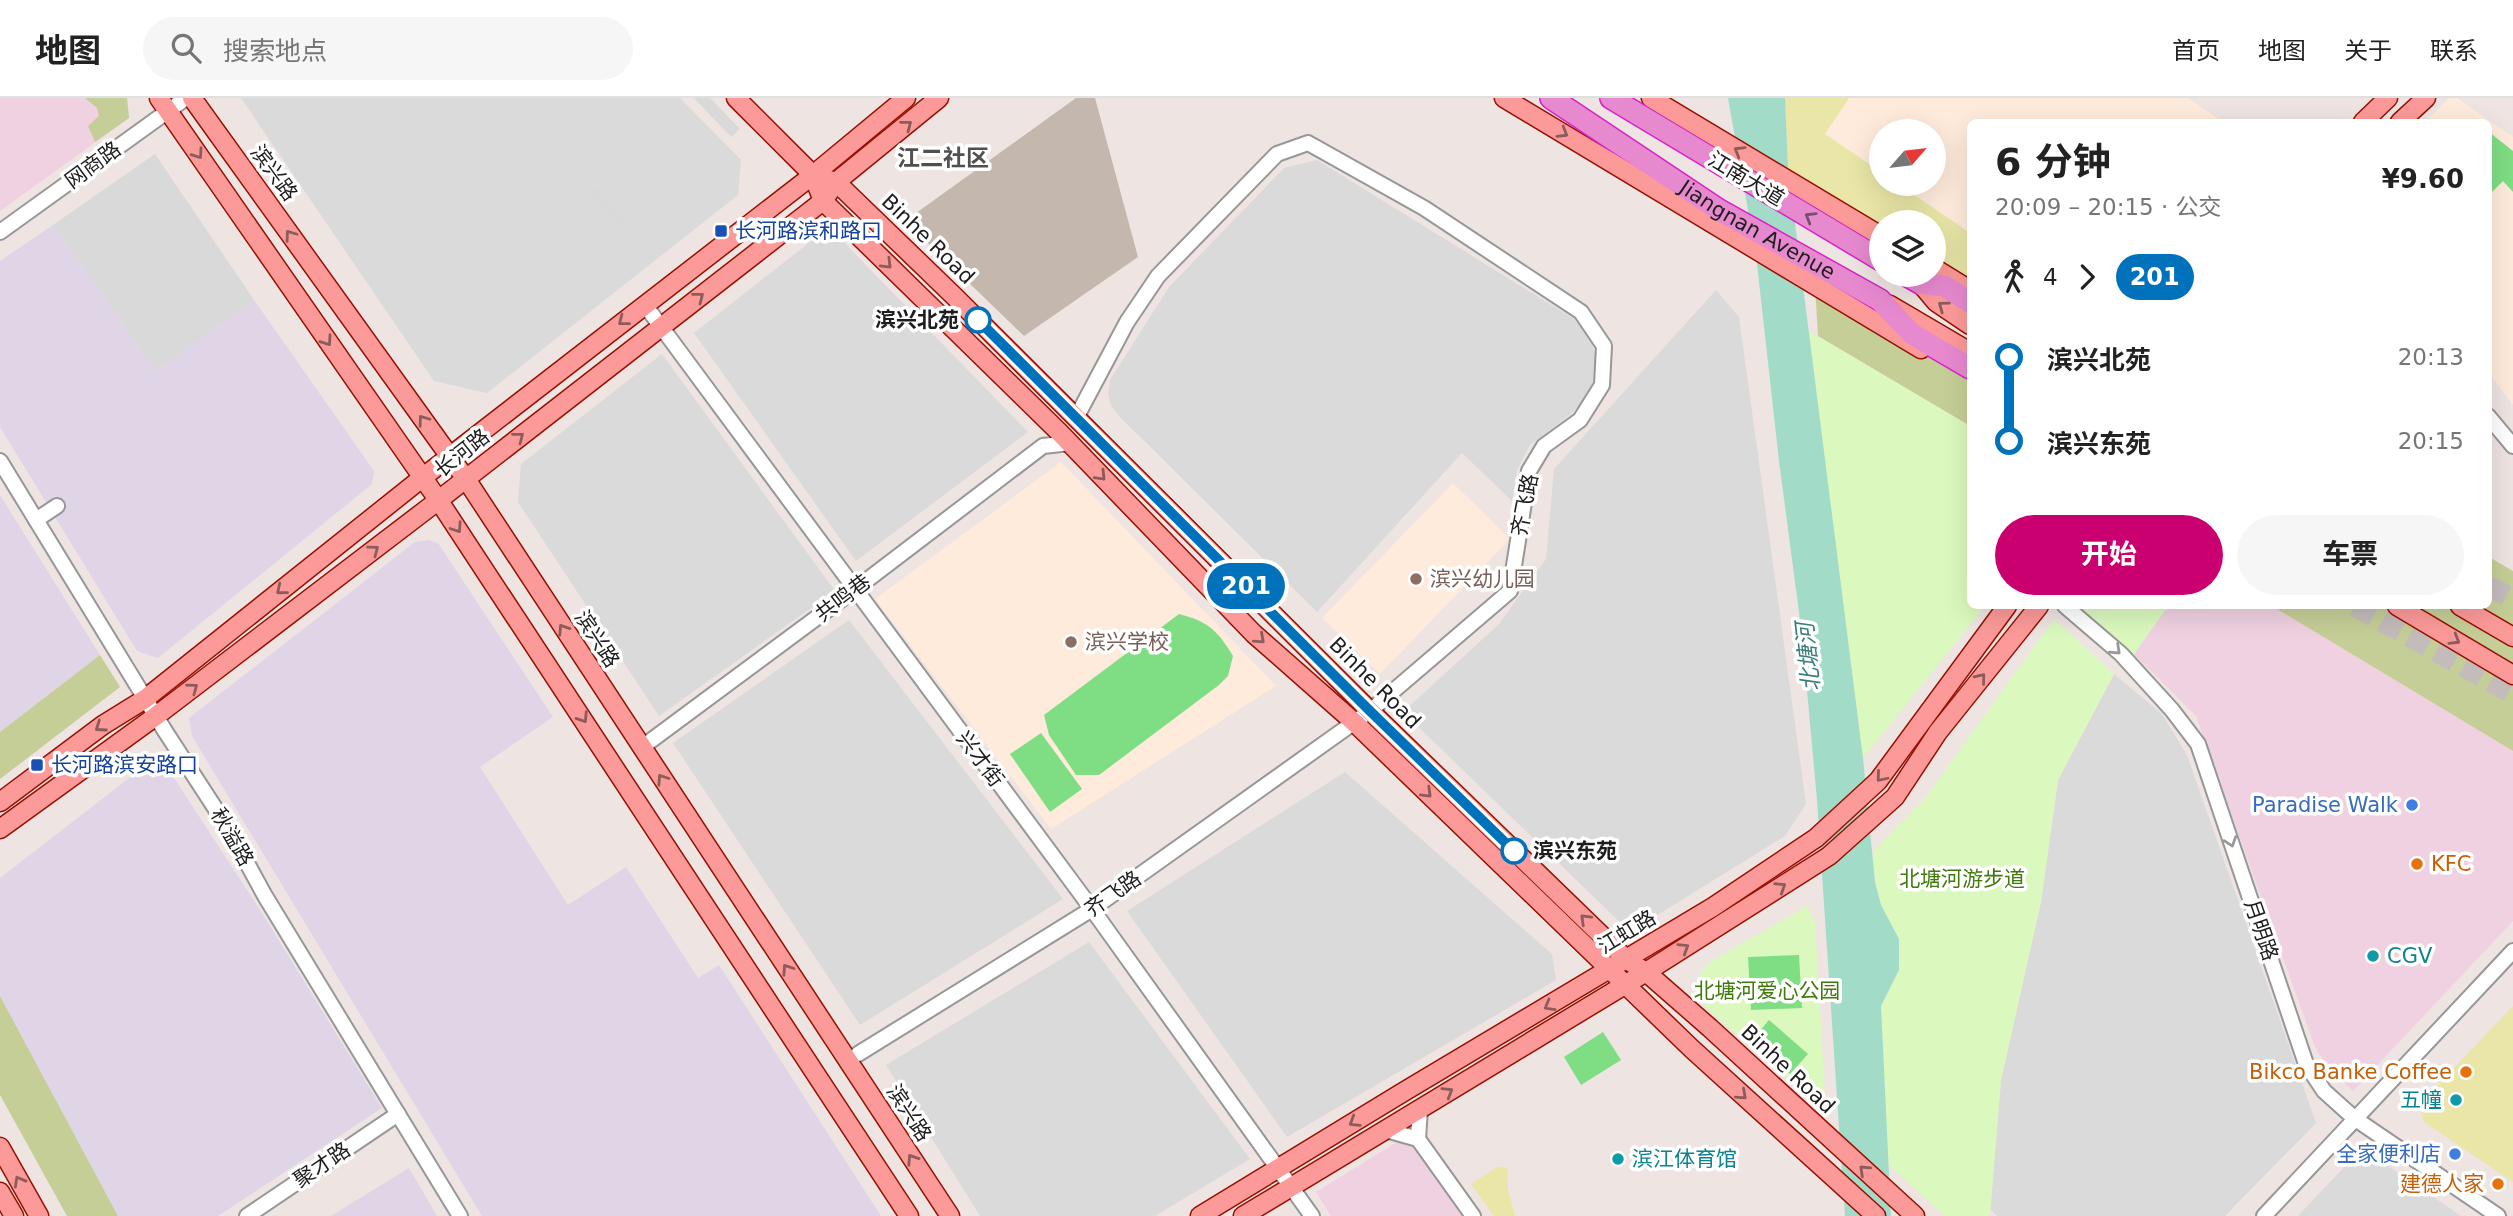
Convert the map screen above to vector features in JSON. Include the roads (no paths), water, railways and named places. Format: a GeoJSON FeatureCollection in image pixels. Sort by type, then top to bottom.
{"type":"FeatureCollection","features":[{"type":"Feature","properties":{"kind":"highway","name":"Jiangnan Avenue"},"geometry":{"type":"LineString","coordinates":[[1550,98],[1719,210],[1880,300]]}},
{"type":"Feature","properties":{"kind":"highway","name":"江南大道"},"geometry":{"type":"LineString","coordinates":[[1611,98],[1869,245]]}},
{"type":"Feature","properties":{"kind":"highway"},"geometry":{"type":"LineString","coordinates":[[1942,287],[1967,300]]}},
{"type":"Feature","properties":{"kind":"highway"},"geometry":{"type":"LineString","coordinates":[[1880,300],[1912,334],[1967,366]]}},
{"type":"Feature","properties":{"kind":"main road","name":"滨兴路"},"geometry":{"type":"LineString","coordinates":[[192,98],[466,479],[950,1216]]}},
{"type":"Feature","properties":{"kind":"main road","name":"Binhe Road"},"geometry":{"type":"LineString","coordinates":[[736,98],[813,175],[823,201],[1070,443],[1254,634],[1355,723],[1692,1049],[1876,1216]]}},
{"type":"Feature","properties":{"kind":"main road","name":"长河路"},"geometry":{"type":"LineString","coordinates":[[0,802],[103,725],[145,699],[450,456],[813,175],[906,98]]}},
{"type":"Feature","properties":{"kind":"main road","name":"长河路"},"geometry":{"type":"LineString","coordinates":[[0,829],[156,716],[466,479],[823,201],[836,182],[939,98]]}},
{"type":"Feature","properties":{"kind":"main road"},"geometry":{"type":"LineString","coordinates":[[1504,98],[1967,377]]}},
{"type":"Feature","properties":{"kind":"main road"},"geometry":{"type":"LineString","coordinates":[[1651,98],[1869,245]]}},
{"type":"Feature","properties":{"kind":"main road"},"geometry":{"type":"LineString","coordinates":[[2365,119],[2388,98]]}},
{"type":"Feature","properties":{"kind":"main road"},"geometry":{"type":"LineString","coordinates":[[2403,119],[2426,98]]}},
{"type":"Feature","properties":{"kind":"main road"},"geometry":{"type":"LineString","coordinates":[[164,104],[439,500],[909,1216]]}},
{"type":"Feature","properties":{"kind":"main road","name":"Binhe Road"},"geometry":{"type":"LineString","coordinates":[[813,175],[836,182],[1370,711],[1627,960],[1646,972],[1710,1028],[1914,1216]]}},
{"type":"Feature","properties":{"kind":"main road"},"geometry":{"type":"LineString","coordinates":[[1946,283],[1967,289]]}},
{"type":"Feature","properties":{"kind":"main road"},"geometry":{"type":"LineString","coordinates":[[1930,287],[1936,302],[1967,323]]}},
{"type":"Feature","properties":{"kind":"main road","name":"Jiangnan Avenue"},"geometry":{"type":"LineString","coordinates":[[1880,300],[1967,350]]}},
{"type":"Feature","properties":{"kind":"main road","name":"江虹路"},"geometry":{"type":"LineString","coordinates":[[1200,1216],[1405,1090],[1627,960],[1713,907],[1816,838],[1878,781],[2005,609]]}},
{"type":"Feature","properties":{"kind":"main road","name":"江虹路"},"geometry":{"type":"LineString","coordinates":[[1243,1216],[1646,972],[1829,856],[1895,797],[1938,732],[2037,609]]}},
{"type":"Feature","properties":{"kind":"main road"},"geometry":{"type":"LineString","coordinates":[[2402,609],[2513,675]]}},
{"type":"Feature","properties":{"kind":"main road"},"geometry":{"type":"LineString","coordinates":[[2465,609],[2513,637]]}},
{"type":"Feature","properties":{"kind":"main road"},"geometry":{"type":"LineString","coordinates":[[0,1147],[38,1216]]}},
{"type":"Feature","properties":{"kind":"main road"},"geometry":{"type":"LineString","coordinates":[[0,1192],[14,1216]]}},
{"type":"Feature","properties":{"kind":"street","name":"网商路"},"geometry":{"type":"LineString","coordinates":[[0,232],[164,104],[186,98]]}},
{"type":"Feature","properties":{"kind":"street","name":"齐飞路"},"geometry":{"type":"LineString","coordinates":[[858,1054],[1092,909],[1355,723],[1510,591],[1529,471],[1544,446],[1580,421],[1602,385],[1604,346],[1581,312],[1424,208],[1308,143],[1277,155],[1158,276],[1127,322],[1076,418]]}},
{"type":"Feature","properties":{"kind":"street","name":"兴才街"},"geometry":{"type":"LineString","coordinates":[[645,304],[1092,909],[1312,1216]]}},
{"type":"Feature","properties":{"kind":"street"},"geometry":{"type":"LineString","coordinates":[[1060,402],[1088,392]]}},
{"type":"Feature","properties":{"kind":"street"},"geometry":{"type":"LineString","coordinates":[[1046,420],[1047,432],[1043,446],[1070,443]]}},
{"type":"Feature","properties":{"kind":"street"},"geometry":{"type":"LineString","coordinates":[[2492,421],[2513,446]]}},
{"type":"Feature","properties":{"kind":"street","name":"共鸣巷"},"geometry":{"type":"LineString","coordinates":[[641,748],[1043,446]]}},
{"type":"Feature","properties":{"kind":"street","name":"秋溢路"},"geometry":{"type":"LineString","coordinates":[[0,461],[145,699],[228,828],[265,896],[460,1216]]}},
{"type":"Feature","properties":{"kind":"street"},"geometry":{"type":"LineString","coordinates":[[36,520],[57,506]]}},
{"type":"Feature","properties":{"kind":"street","name":"月明路"},"geometry":{"type":"LineString","coordinates":[[2068,609],[2121,654],[2172,710],[2198,744],[2306,1064],[2323,1091],[2354,1118],[2498,1216]]}},
{"type":"Feature","properties":{"kind":"street"},"geometry":{"type":"LineString","coordinates":[[2263,1216],[2513,951]]}},
{"type":"Feature","properties":{"kind":"street"},"geometry":{"type":"LineString","coordinates":[[1418,1139],[1420,1109]]}},
{"type":"Feature","properties":{"kind":"street","name":"聚才路"},"geometry":{"type":"LineString","coordinates":[[247,1216],[398,1114]]}},
{"type":"Feature","properties":{"kind":"street"},"geometry":{"type":"LineString","coordinates":[[1385,1130],[1418,1139],[1473,1216]]}},
{"type":"Feature","properties":{"kind":"water","name":"北塘河"},"geometry":{"type":"Polygon","coordinates":[[[1728,98],[1785,98],[1788,168],[1863,758],[1875,882],[1881,905],[1899,939],[1899,970],[1881,1006],[1891,1216],[1845,1216],[1817,800],[1802,635],[1756,255],[1728,98]]]}},
{"type":"Feature","properties":{"kind":"tunnel"},"geometry":{"type":"LineString","coordinates":[[2492,588],[2513,599]]}},
{"type":"Feature","properties":{"kind":"tunnel"},"geometry":{"type":"LineString","coordinates":[[2360,609],[2513,694]]}},
{"type":"Feature","properties":{"kind":"place","name":"长河路滨和路口"},"geometry":{"type":"Point","coordinates":[721,231]}},
{"type":"Feature","properties":{"kind":"place","name":"滨兴北苑"},"geometry":{"type":"Point","coordinates":[978,320]}},
{"type":"Feature","properties":{"kind":"place","name":"滨兴幼儿园"},"geometry":{"type":"Point","coordinates":[1416,579]}},
{"type":"Feature","properties":{"kind":"place","name":"滨兴学校"},"geometry":{"type":"Point","coordinates":[1071,642]}},
{"type":"Feature","properties":{"kind":"place","name":"长河路滨安路口"},"geometry":{"type":"Point","coordinates":[37,765]}},
{"type":"Feature","properties":{"kind":"place","name":"Paradise Walk"},"geometry":{"type":"Point","coordinates":[2412,805]}},
{"type":"Feature","properties":{"kind":"place","name":"滨兴东苑"},"geometry":{"type":"Point","coordinates":[1514,851]}},
{"type":"Feature","properties":{"kind":"place","name":"KFC"},"geometry":{"type":"Point","coordinates":[2417,864]}},
{"type":"Feature","properties":{"kind":"place","name":"CGV"},"geometry":{"type":"Point","coordinates":[2373,956]}},
{"type":"Feature","properties":{"kind":"place","name":"Bikco Banke Coffee"},"geometry":{"type":"Point","coordinates":[2466,1072]}},
{"type":"Feature","properties":{"kind":"place","name":"五幢"},"geometry":{"type":"Point","coordinates":[2456,1100]}},
{"type":"Feature","properties":{"kind":"place","name":"全家便利店"},"geometry":{"type":"Point","coordinates":[2455,1154]}},
{"type":"Feature","properties":{"kind":"place","name":"滨江体育馆"},"geometry":{"type":"Point","coordinates":[1618,1159]}},
{"type":"Feature","properties":{"kind":"place","name":"建德人家"},"geometry":{"type":"Point","coordinates":[2498,1184]}},
{"type":"Feature","properties":{"kind":"district","name":"江二社区"},"geometry":{"type":"Point","coordinates":[943,158]}},
{"type":"Feature","properties":{"kind":"park label","name":"北塘河游步道"},"geometry":{"type":"Point","coordinates":[1962,879]}},
{"type":"Feature","properties":{"kind":"park label","name":"北塘河爱心公园"},"geometry":{"type":"Point","coordinates":[1767,991]}}]}
